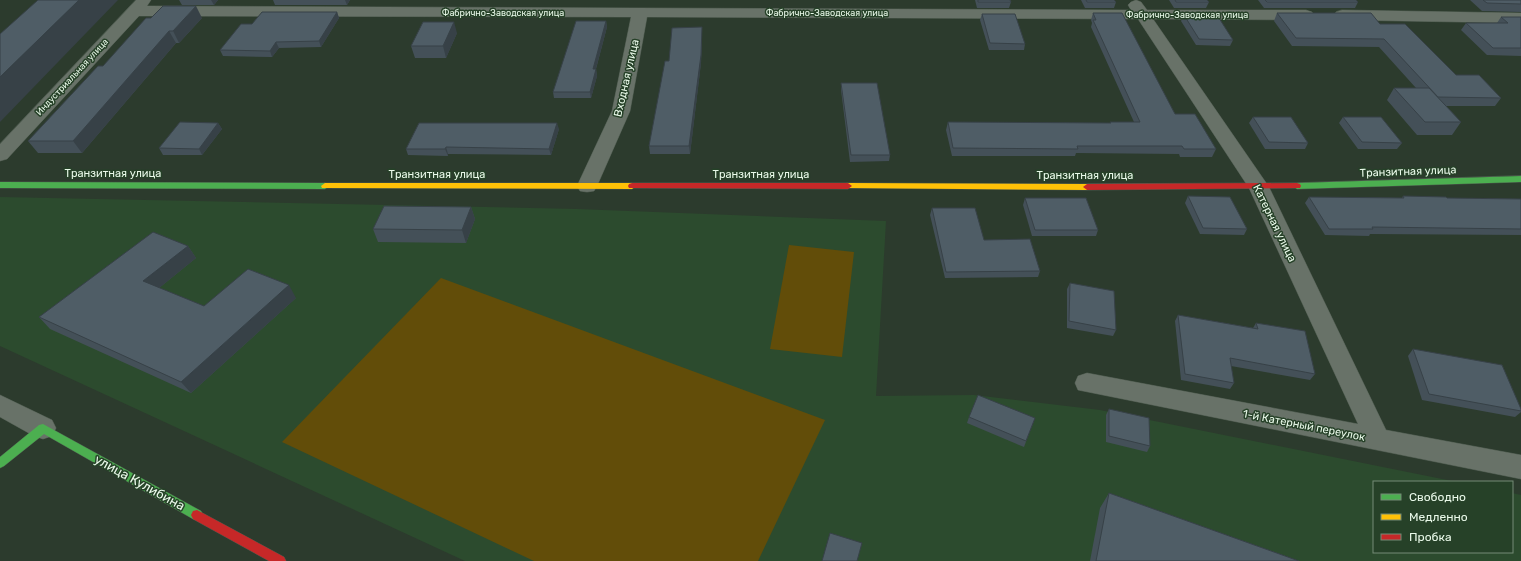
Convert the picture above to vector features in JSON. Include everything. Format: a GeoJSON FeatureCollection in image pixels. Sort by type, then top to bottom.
{"type":"FeatureCollection","features":[{"type":"Feature","properties":{"kind":"street"},"geometry":{"type":"LineString","coordinates":[[1374,0],[1389,15]]}},
{"type":"Feature","properties":{"kind":"street","name":"Фабрично-Заводская улица"},"geometry":{"type":"LineString","coordinates":[[140,6],[518,6],[640,13],[794,7],[1138,7],[1321,15],[1521,18]]}},
{"type":"Feature","properties":{"kind":"street","name":"Индустриальная улица"},"geometry":{"type":"LineString","coordinates":[[0,155],[140,6]]}},
{"type":"Feature","properties":{"kind":"street","name":"Катерная улица"},"geometry":{"type":"LineString","coordinates":[[1138,7],[1259,187],[1378,440]]}},
{"type":"Feature","properties":{"kind":"street","name":"Входная улица"},"geometry":{"type":"LineString","coordinates":[[587,186],[620,111],[640,13]]}},
{"type":"Feature","properties":{"kind":"street","name":"Транзитная улица"},"geometry":{"type":"LineString","coordinates":[[0,185],[1259,187],[1521,179]]}},
{"type":"Feature","properties":{"kind":"street","name":"1-й Катерный переулок"},"geometry":{"type":"LineString","coordinates":[[1087,383],[1521,467]]}},
{"type":"Feature","properties":{"kind":"street","name":"улица Кулибина"},"geometry":{"type":"LineString","coordinates":[[0,405],[280,561]]}},
{"type":"Feature","properties":{"kind":"street"},"geometry":{"type":"LineString","coordinates":[[0,463],[43,428]]}},
{"type":"Feature","properties":{"kind":"shaded area"},"geometry":{"type":"Polygon","coordinates":[[[0,197],[577,209],[886,221],[876,396],[974,395],[1100,410],[1452,481],[1373,481],[1373,553],[1513,553],[1513,493],[1521,495],[1521,561],[465,561],[0,346],[0,197]]]}},
{"type":"Feature","properties":{"kind":"shaded area"},"geometry":{"type":"Polygon","coordinates":[[[789,245],[854,252],[842,357],[770,349],[789,245]]]}},
{"type":"Feature","properties":{"kind":"shaded area"},"geometry":{"type":"Polygon","coordinates":[[[441,278],[825,420],[758,561],[534,561],[282,442],[441,278]]]}},
{"type":"Feature","properties":{"kind":"building"},"geometry":{"type":"Polygon","coordinates":[[[38,0],[79,0],[0,77],[0,34],[38,0]]]}},
{"type":"Feature","properties":{"kind":"building"},"geometry":{"type":"Polygon","coordinates":[[[978,0],[1010,0],[1011,2],[978,2],[978,0]]]}},
{"type":"Feature","properties":{"kind":"building"},"geometry":{"type":"Polygon","coordinates":[[[1086,0],[1114,0],[1116,2],[1087,2],[1086,0]]]}},
{"type":"Feature","properties":{"kind":"building"},"geometry":{"type":"Polygon","coordinates":[[[1175,0],[1207,0],[1209,2],[1176,2],[1175,0]]]}},
{"type":"Feature","properties":{"kind":"building"},"geometry":{"type":"Polygon","coordinates":[[[1265,0],[1356,0],[1358,2],[1267,2],[1265,0]]]}},
{"type":"Feature","properties":{"kind":"building"},"geometry":{"type":"Polygon","coordinates":[[[1483,0],[1521,0],[1521,4],[1487,3],[1483,0]]]}},
{"type":"Feature","properties":{"kind":"building"},"geometry":{"type":"Polygon","coordinates":[[[163,6],[196,6],[173,31],[169,31],[73,141],[28,141],[98,66],[103,66],[146,18],[151,18],[163,6]]]}},
{"type":"Feature","properties":{"kind":"building"},"geometry":{"type":"Polygon","coordinates":[[[262,12],[337,12],[319,41],[276,42],[270,51],[220,50],[241,24],[252,24],[262,12]]]}},
{"type":"Feature","properties":{"kind":"building"},"geometry":{"type":"Polygon","coordinates":[[[1093,13],[1122,13],[1175,114],[1195,114],[1216,149],[1184,149],[1182,146],[1077,146],[1078,149],[953,148],[948,122],[1140,122],[1093,20],[1096,20],[1093,13]]]}},
{"type":"Feature","properties":{"kind":"building"},"geometry":{"type":"Polygon","coordinates":[[[1277,13],[1371,13],[1380,24],[1405,24],[1456,75],[1479,75],[1501,98],[1438,97],[1384,39],[1296,38],[1277,13]]]}},
{"type":"Feature","properties":{"kind":"building"},"geometry":{"type":"Polygon","coordinates":[[[982,14],[1015,14],[1025,44],[990,43],[982,14]]]}},
{"type":"Feature","properties":{"kind":"building"},"geometry":{"type":"Polygon","coordinates":[[[1184,15],[1217,15],[1233,40],[1199,39],[1184,15]]]}},
{"type":"Feature","properties":{"kind":"building"},"geometry":{"type":"Polygon","coordinates":[[[1501,17],[1521,17],[1521,48],[1493,48],[1466,23],[1508,23],[1501,17]]]}},
{"type":"Feature","properties":{"kind":"building"},"geometry":{"type":"Polygon","coordinates":[[[576,21],[606,21],[593,69],[596,69],[590,92],[553,92],[576,21]]]}},
{"type":"Feature","properties":{"kind":"building"},"geometry":{"type":"Polygon","coordinates":[[[423,22],[454,22],[443,46],[411,46],[423,22]]]}},
{"type":"Feature","properties":{"kind":"building"},"geometry":{"type":"Polygon","coordinates":[[[702,27],[701,55],[689,146],[649,146],[665,61],[669,61],[672,28],[702,27]]]}},
{"type":"Feature","properties":{"kind":"building"},"geometry":{"type":"Polygon","coordinates":[[[841,83],[877,83],[890,155],[851,155],[841,83]]]}},
{"type":"Feature","properties":{"kind":"building"},"geometry":{"type":"Polygon","coordinates":[[[1394,88],[1429,88],[1461,122],[1425,122],[1394,88]]]}},
{"type":"Feature","properties":{"kind":"building"},"geometry":{"type":"Polygon","coordinates":[[[1253,117],[1291,117],[1308,143],[1269,142],[1253,117]]]}},
{"type":"Feature","properties":{"kind":"building"},"geometry":{"type":"Polygon","coordinates":[[[1343,117],[1381,117],[1402,143],[1362,142],[1343,117]]]}},
{"type":"Feature","properties":{"kind":"building"},"geometry":{"type":"Polygon","coordinates":[[[180,122],[218,123],[199,149],[159,148],[180,122]]]}},
{"type":"Feature","properties":{"kind":"building"},"geometry":{"type":"Polygon","coordinates":[[[419,123],[557,123],[549,149],[446,147],[445,149],[406,149],[419,123]]]}},
{"type":"Feature","properties":{"kind":"building"},"geometry":{"type":"Polygon","coordinates":[[[1188,196],[1230,197],[1247,229],[1203,228],[1188,196]]]}},
{"type":"Feature","properties":{"kind":"building"},"geometry":{"type":"Polygon","coordinates":[[[1403,196],[1521,199],[1521,229],[1372,227],[1373,229],[1329,229],[1309,197],[1404,198],[1403,196]]]}},
{"type":"Feature","properties":{"kind":"building"},"geometry":{"type":"Polygon","coordinates":[[[1025,198],[1086,198],[1098,230],[1035,230],[1025,198]]]}},
{"type":"Feature","properties":{"kind":"building"},"geometry":{"type":"Polygon","coordinates":[[[384,206],[471,207],[462,230],[373,229],[384,206]]]}},
{"type":"Feature","properties":{"kind":"building"},"geometry":{"type":"Polygon","coordinates":[[[932,208],[975,208],[984,240],[1030,239],[1040,271],[946,272],[932,208]]]}},
{"type":"Feature","properties":{"kind":"building"},"geometry":{"type":"Polygon","coordinates":[[[153,232],[188,246],[143,281],[204,306],[248,269],[289,285],[181,382],[39,317],[153,232]]]}},
{"type":"Feature","properties":{"kind":"building"},"geometry":{"type":"Polygon","coordinates":[[[1070,283],[1114,291],[1116,330],[1069,321],[1070,283]]]}},
{"type":"Feature","properties":{"kind":"building"},"geometry":{"type":"Polygon","coordinates":[[[1178,315],[1258,329],[1256,323],[1305,331],[1315,374],[1230,358],[1234,383],[1185,374],[1178,315]]]}},
{"type":"Feature","properties":{"kind":"building"},"geometry":{"type":"Polygon","coordinates":[[[1413,349],[1502,365],[1521,411],[1429,394],[1413,349]]]}},
{"type":"Feature","properties":{"kind":"building"},"geometry":{"type":"Polygon","coordinates":[[[978,395],[1035,418],[1026,441],[969,417],[978,395]]]}},
{"type":"Feature","properties":{"kind":"building"},"geometry":{"type":"Polygon","coordinates":[[[1109,409],[1149,418],[1150,446],[1109,436],[1109,409]]]}},
{"type":"Feature","properties":{"kind":"building"},"geometry":{"type":"Polygon","coordinates":[[[1109,493],[1299,561],[1096,561],[1109,493]]]}},
{"type":"Feature","properties":{"kind":"building"},"geometry":{"type":"Polygon","coordinates":[[[830,533],[862,543],[857,561],[822,561],[830,533]]]}},
{"type":"Feature","properties":{"kind":"traffic: fast"},"geometry":{"type":"LineString","coordinates":[[1297,186],[1521,179]]}},
{"type":"Feature","properties":{"kind":"traffic: fast"},"geometry":{"type":"LineString","coordinates":[[0,185],[325,186]]}},
{"type":"Feature","properties":{"kind":"traffic: fast"},"geometry":{"type":"LineString","coordinates":[[0,463],[43,428],[197,515]]}},
{"type":"Feature","properties":{"kind":"traffic: slow"},"geometry":{"type":"LineString","coordinates":[[325,186],[632,186]]}},
{"type":"Feature","properties":{"kind":"traffic: slow"},"geometry":{"type":"LineString","coordinates":[[848,186],[1087,187]]}},
{"type":"Feature","properties":{"kind":"traffic: jam"},"geometry":{"type":"LineString","coordinates":[[632,186],[848,186]]}},
{"type":"Feature","properties":{"kind":"traffic: jam"},"geometry":{"type":"LineString","coordinates":[[1087,187],[1297,186]]}},
{"type":"Feature","properties":{"kind":"traffic: jam"},"geometry":{"type":"LineString","coordinates":[[197,515],[280,561]]}}]}
